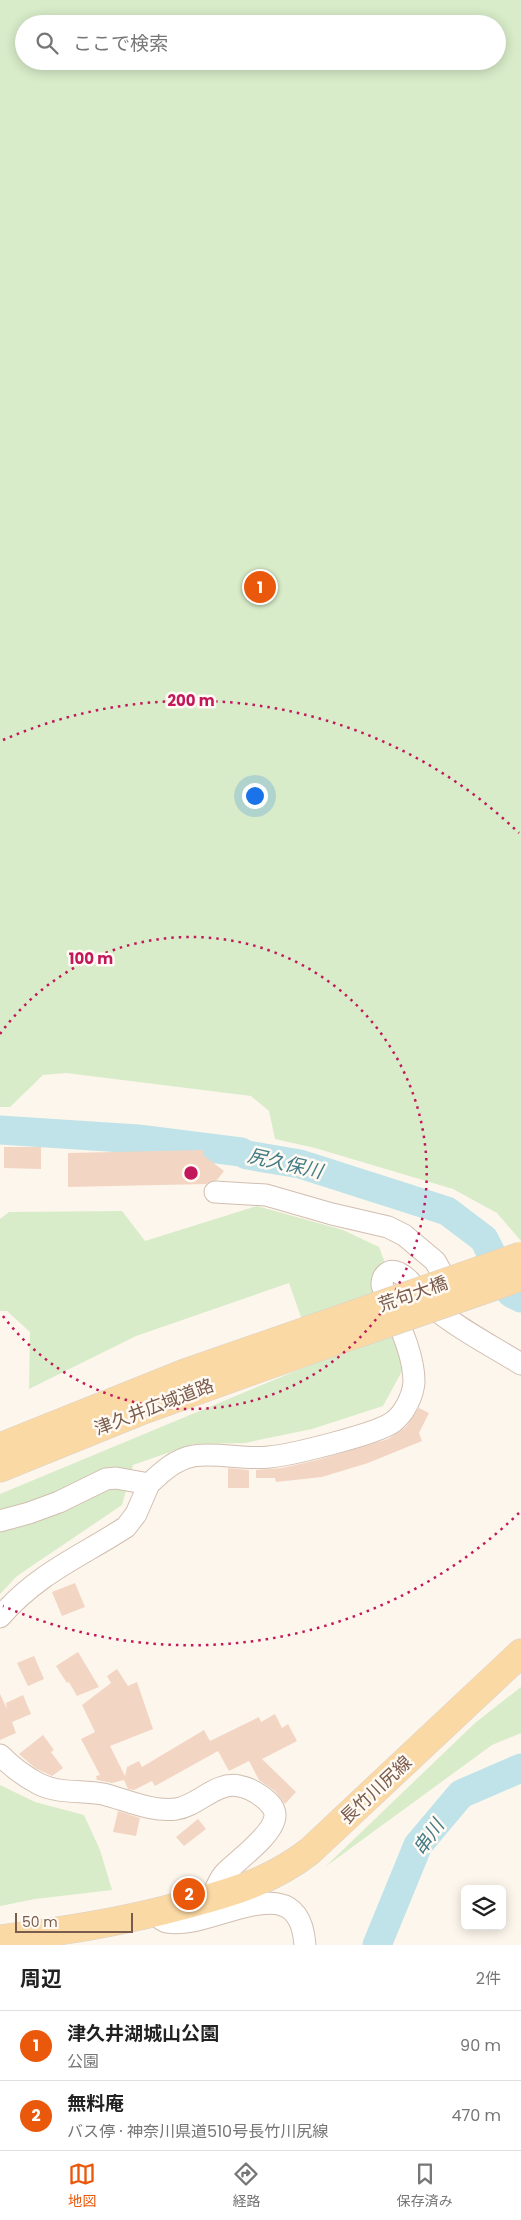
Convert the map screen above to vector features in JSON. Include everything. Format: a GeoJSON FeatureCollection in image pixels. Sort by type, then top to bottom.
{"type":"FeatureCollection","features":[{"type":"Feature","properties":{"kind":"main road","name":"荒句大橋"},"geometry":{"type":"LineString","coordinates":[[308,1340],[521,1256]]}},
{"type":"Feature","properties":{"kind":"main road","name":"荒句大橋"},"geometry":{"type":"LineString","coordinates":[[308,1340],[521,1277]]}},
{"type":"Feature","properties":{"kind":"main road","name":"津久井広域道路"},"geometry":{"type":"LineString","coordinates":[[0,1447],[176,1377],[308,1340]]}},
{"type":"Feature","properties":{"kind":"main road","name":"津久井広域道路"},"geometry":{"type":"LineString","coordinates":[[0,1468],[308,1340]]}},
{"type":"Feature","properties":{"kind":"main road","name":"長竹川尻線"},"geometry":{"type":"LineString","coordinates":[[154,1913],[212,1898],[264,1880],[310,1851],[521,1653]]}},
{"type":"Feature","properties":{"kind":"main road"},"geometry":{"type":"LineString","coordinates":[[0,1939],[79,1937],[154,1913]]}},
{"type":"Feature","properties":{"kind":"street"},"geometry":{"type":"LineString","coordinates":[[215,1192],[266,1194],[332,1214],[388,1227],[404,1235],[435,1261],[444,1277],[450,1292],[452,1322]]}},
{"type":"Feature","properties":{"kind":"street"},"geometry":{"type":"LineString","coordinates":[[0,1617],[29,1587],[43,1576],[126,1527],[136,1514],[148,1484],[176,1462],[194,1456],[269,1457],[341,1441],[392,1423],[402,1413],[414,1385],[413,1374],[402,1337],[382,1285],[383,1278],[388,1272],[401,1274],[429,1305],[452,1322],[521,1364]]}},
{"type":"Feature","properties":{"kind":"street"},"geometry":{"type":"LineString","coordinates":[[0,1521],[59,1502],[106,1479],[116,1478],[148,1484]]}},
{"type":"Feature","properties":{"kind":"street"},"geometry":{"type":"LineString","coordinates":[[0,1755],[15,1769],[40,1785],[68,1792],[101,1794],[160,1809],[177,1809],[230,1785],[239,1786],[257,1794],[274,1808],[275,1816],[271,1826],[252,1850],[223,1875],[212,1898]]}},
{"type":"Feature","properties":{"kind":"street"},"geometry":{"type":"LineString","coordinates":[[154,1913],[166,1922],[192,1920],[266,1902],[283,1904],[294,1912],[301,1924],[305,1945]]}},
{"type":"Feature","properties":{"kind":"green space"},"geometry":{"type":"Polygon","coordinates":[[[0,0],[521,0],[521,1241],[497,1213],[453,1189],[315,1148],[275,1139],[269,1111],[251,1096],[66,1073],[43,1075],[10,1107],[0,1107],[0,0]]]}},
{"type":"Feature","properties":{"kind":"green space"},"geometry":{"type":"Polygon","coordinates":[[[257,1206],[343,1230],[379,1247],[410,1329],[401,1373],[383,1406],[312,1429],[245,1443],[193,1444],[133,1465],[122,1505],[17,1576],[0,1594],[0,1494],[317,1362],[289,1283],[136,1336],[29,1389],[30,1332],[7,1311],[0,1311],[0,1219],[9,1212],[122,1211],[145,1241],[257,1206]]]}},
{"type":"Feature","properties":{"kind":"green space"},"geometry":{"type":"Polygon","coordinates":[[[521,1687],[521,1733],[492,1745],[325,1867],[475,1723],[521,1687]]]}},
{"type":"Feature","properties":{"kind":"green space"},"geometry":{"type":"Polygon","coordinates":[[[0,1785],[35,1802],[84,1815],[100,1850],[112,1890],[35,1899],[0,1906],[0,1785]]]}},
{"type":"Feature","properties":{"kind":"building"},"geometry":{"type":"Polygon","coordinates":[[[4,1147],[41,1147],[41,1169],[4,1168],[4,1147]]]}},
{"type":"Feature","properties":{"kind":"building"},"geometry":{"type":"Polygon","coordinates":[[[203,1150],[203,1155],[224,1171],[217,1180],[206,1184],[68,1187],[68,1153],[203,1150]]]}},
{"type":"Feature","properties":{"kind":"building"},"geometry":{"type":"Polygon","coordinates":[[[419,1408],[429,1413],[419,1433],[422,1441],[368,1463],[322,1477],[276,1482],[275,1478],[256,1478],[256,1470],[282,1468],[317,1460],[388,1439],[406,1427],[419,1408]]]}},
{"type":"Feature","properties":{"kind":"building"},"geometry":{"type":"Polygon","coordinates":[[[228,1468],[249,1470],[249,1488],[228,1488],[228,1468]]]}},
{"type":"Feature","properties":{"kind":"building"},"geometry":{"type":"Polygon","coordinates":[[[75,1583],[85,1607],[62,1616],[52,1592],[75,1583]]]}},
{"type":"Feature","properties":{"kind":"building"},"geometry":{"type":"Polygon","coordinates":[[[78,1652],[99,1687],[77,1696],[56,1666],[78,1652]]]}},
{"type":"Feature","properties":{"kind":"building"},"geometry":{"type":"Polygon","coordinates":[[[34,1656],[44,1679],[28,1686],[17,1663],[34,1656]]]}},
{"type":"Feature","properties":{"kind":"building"},"geometry":{"type":"Polygon","coordinates":[[[117,1669],[128,1686],[137,1682],[153,1729],[110,1746],[125,1776],[127,1767],[139,1761],[142,1767],[204,1730],[210,1741],[259,1717],[261,1722],[275,1714],[282,1728],[288,1724],[297,1741],[262,1759],[296,1792],[285,1804],[275,1791],[259,1780],[249,1761],[229,1771],[218,1751],[155,1786],[152,1781],[134,1790],[128,1789],[124,1780],[112,1783],[97,1780],[96,1776],[100,1775],[81,1739],[95,1732],[82,1705],[111,1683],[107,1676],[117,1669]]]}},
{"type":"Feature","properties":{"kind":"building"},"geometry":{"type":"Polygon","coordinates":[[[0,1694],[7,1709],[6,1703],[23,1695],[31,1714],[12,1722],[16,1733],[0,1740],[0,1694]]]}},
{"type":"Feature","properties":{"kind":"building"},"geometry":{"type":"Polygon","coordinates":[[[43,1735],[54,1750],[51,1752],[63,1768],[52,1776],[35,1768],[19,1754],[43,1735]]]}},
{"type":"Feature","properties":{"kind":"building"},"geometry":{"type":"Polygon","coordinates":[[[118,1811],[140,1818],[136,1836],[113,1832],[118,1811]]]}},
{"type":"Feature","properties":{"kind":"building"},"geometry":{"type":"Polygon","coordinates":[[[198,1819],[206,1829],[184,1846],[176,1837],[198,1819]]]}},
{"type":"Feature","properties":{"kind":"waterway","name":"尻久保川"},"geometry":{"type":"LineString","coordinates":[[0,1130],[138,1139],[241,1152],[247,1155],[300,1164],[447,1211],[484,1239],[511,1293],[521,1298]]}},
{"type":"Feature","properties":{"kind":"waterway","name":"串川"},"geometry":{"type":"LineString","coordinates":[[377,1945],[418,1845],[461,1794],[521,1768]]}},
{"type":"Feature","properties":{"kind":"place","name":"津久井湖城山公園"},"geometry":{"type":"Point","coordinates":[260,587]}},
{"type":"Feature","properties":{"kind":"place","name":"無料庵"},"geometry":{"type":"Point","coordinates":[189,1894]}}]}
